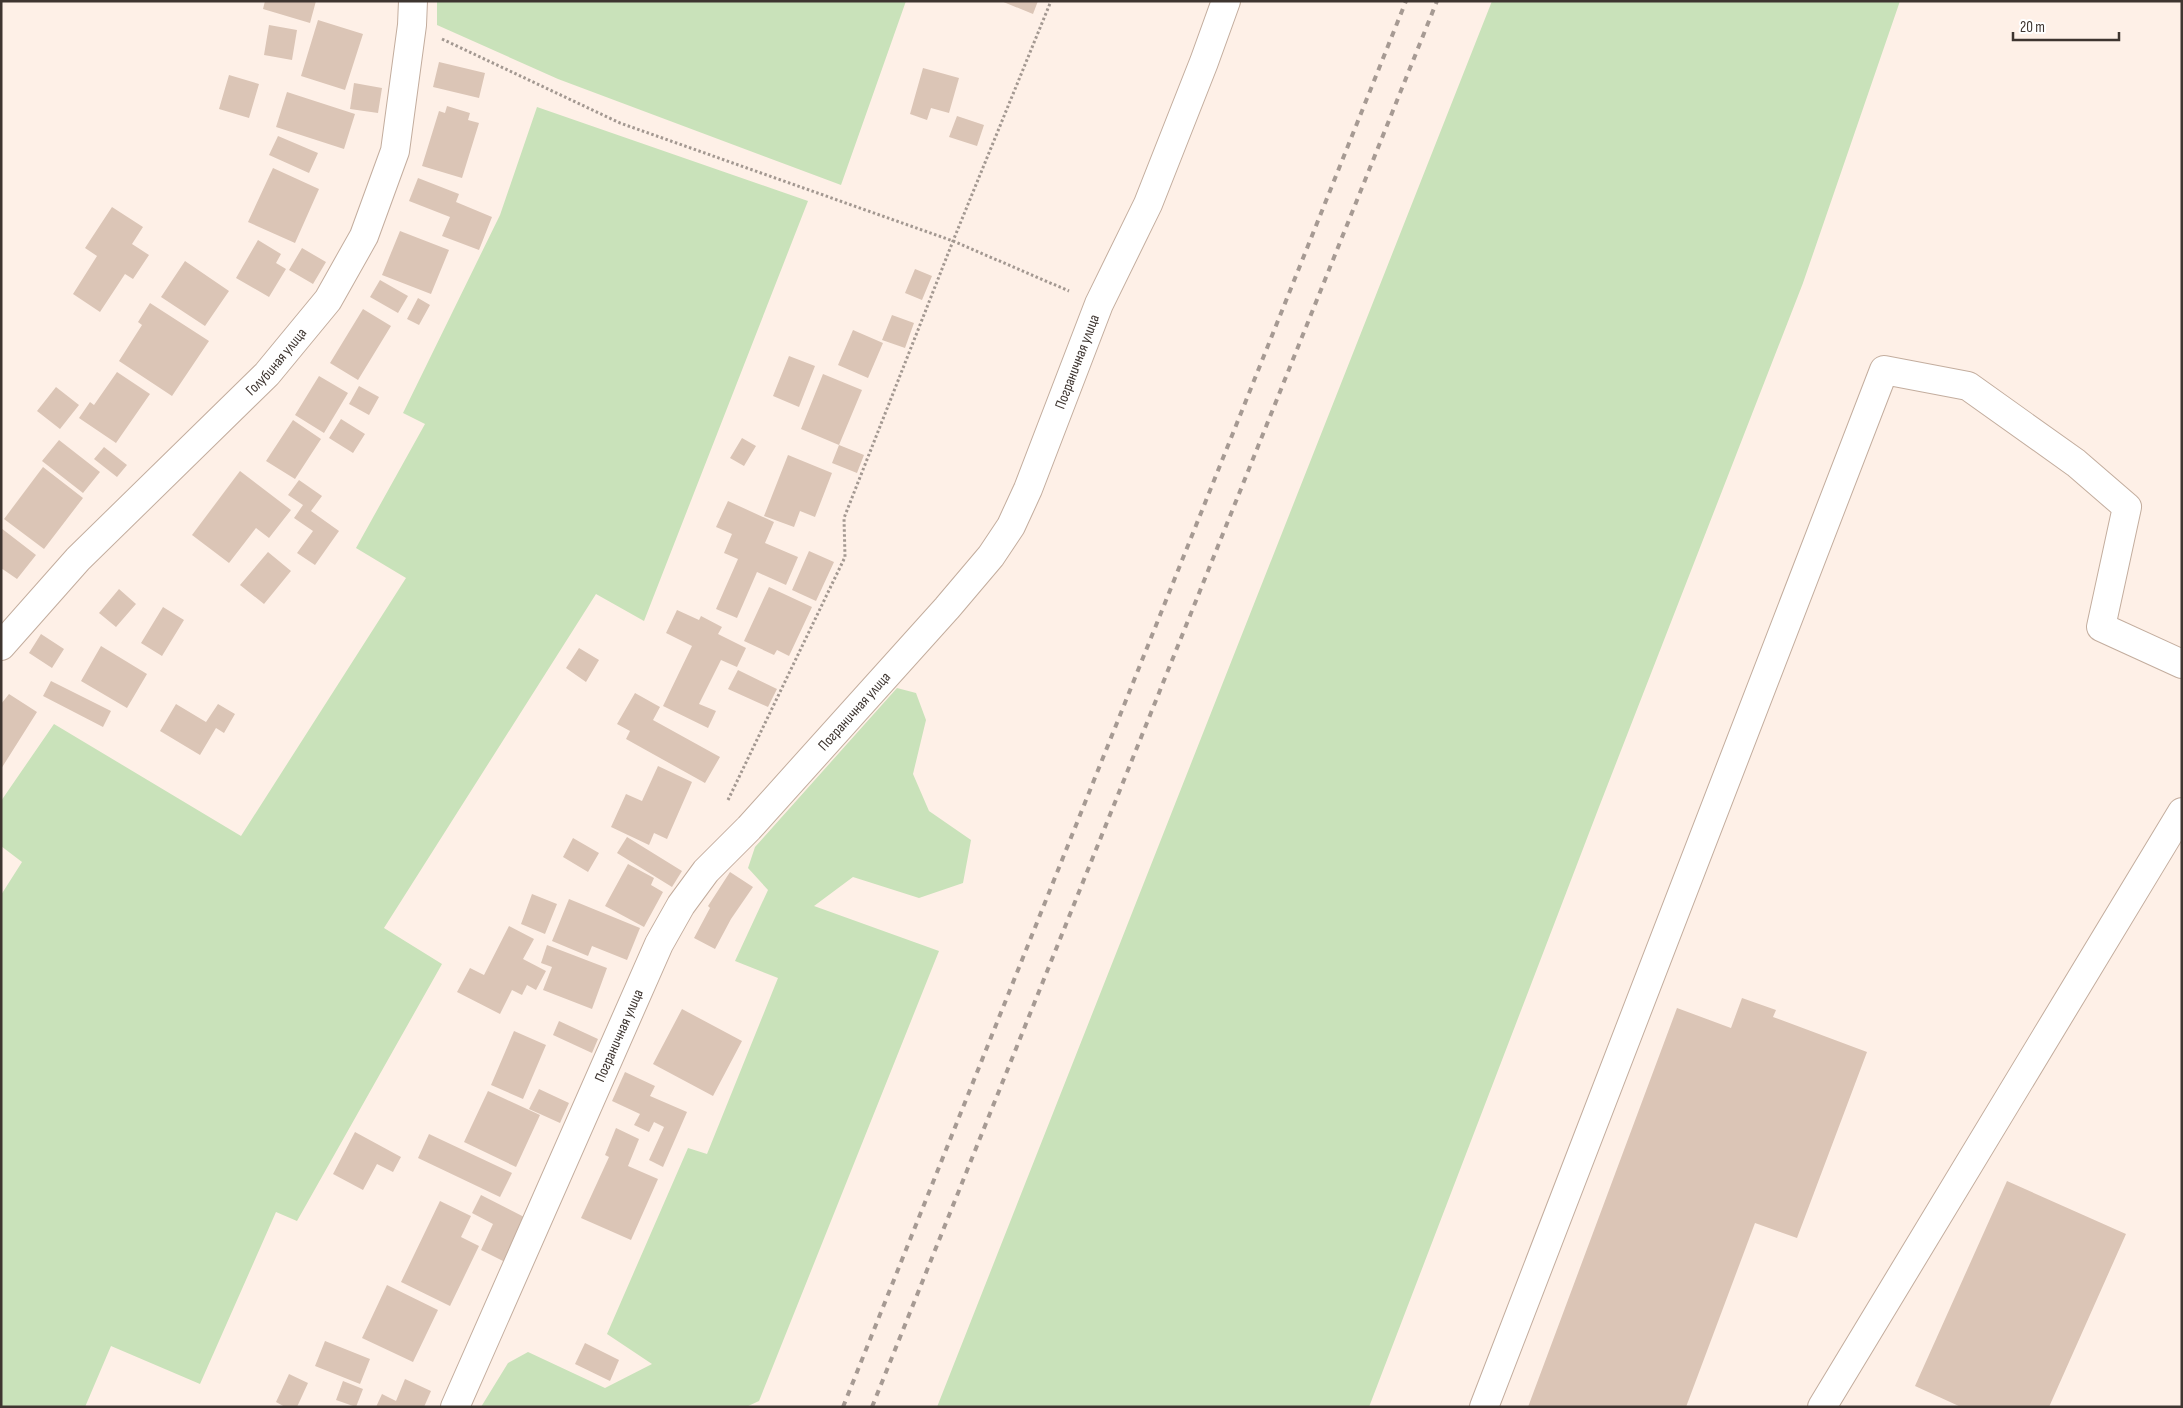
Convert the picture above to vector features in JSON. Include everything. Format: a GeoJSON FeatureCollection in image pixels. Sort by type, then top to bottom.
{"type":"FeatureCollection","features":[{"type":"Feature","properties":{"kind":"street","name":"Пограничная улица"},"geometry":{"type":"LineString","coordinates":[[455,1407],[655,952],[668,928],[706,871],[750,828],[947,608],[990,556],[1011,526],[1028,490],[1099,304],[1148,204],[1226,1]]}},
{"type":"Feature","properties":{"kind":"street","name":"Голубиная улица"},"geometry":{"type":"LineString","coordinates":[[1,646],[78,559],[267,374],[328,300],[364,236],[395,151],[412,13]]}},
{"type":"Feature","properties":{"kind":"street"},"geometry":{"type":"LineString","coordinates":[[1484,1407],[1884,370],[1968,386],[2076,463],[2127,507],[2101,627],[2182,664]]}},
{"type":"Feature","properties":{"kind":"street"},"geometry":{"type":"LineString","coordinates":[[1822,1407],[2182,812]]}},
{"type":"Feature","properties":{"kind":"path"},"geometry":{"type":"LineString","coordinates":[[725,806],[844,557],[844,518],[953,241],[1051,1]]}},
{"type":"Feature","properties":{"kind":"path"},"geometry":{"type":"LineString","coordinates":[[412,13],[620,123],[953,241],[1099,304]]}},
{"type":"Feature","properties":{"kind":"green space"},"geometry":{"type":"Polygon","coordinates":[[[437,1],[906,1],[841,185],[558,79],[437,25],[437,1]]]}},
{"type":"Feature","properties":{"kind":"green space"},"geometry":{"type":"Polygon","coordinates":[[[1492,1],[1900,1],[1803,283],[1599,807],[1369,1407],[937,1407],[1492,1]]]}},
{"type":"Feature","properties":{"kind":"green space"},"geometry":{"type":"Polygon","coordinates":[[[537,107],[808,201],[644,621],[596,594],[384,928],[442,964],[297,1221],[276,1212],[200,1384],[111,1346],[85,1407],[1,1407],[1,895],[22,862],[1,846],[1,801],[54,724],[241,836],[406,578],[356,548],[425,424],[403,413],[500,215],[537,107]]]}},
{"type":"Feature","properties":{"kind":"green space"},"geometry":{"type":"Polygon","coordinates":[[[897,688],[916,693],[926,720],[913,774],[929,811],[971,840],[963,883],[919,898],[853,877],[814,906],[939,951],[759,1401],[746,1407],[481,1407],[508,1363],[528,1352],[605,1388],[652,1364],[607,1334],[688,1148],[707,1154],[778,978],[735,961],[768,890],[748,868],[755,847],[897,688]]]}},
{"type":"Feature","properties":{"kind":"building"},"geometry":{"type":"Polygon","coordinates":[[[265,1],[316,1],[310,23],[263,9],[265,1]]]}},
{"type":"Feature","properties":{"kind":"building"},"geometry":{"type":"Polygon","coordinates":[[[1001,1],[1038,1],[1033,14],[1001,1]]]}},
{"type":"Feature","properties":{"kind":"building"},"geometry":{"type":"Polygon","coordinates":[[[318,20],[363,34],[345,90],[301,76],[318,20]]]}},
{"type":"Feature","properties":{"kind":"building"},"geometry":{"type":"Polygon","coordinates":[[[269,25],[297,30],[292,60],[264,55],[269,25]]]}},
{"type":"Feature","properties":{"kind":"building"},"geometry":{"type":"Polygon","coordinates":[[[439,62],[485,73],[479,98],[433,87],[439,62]]]}},
{"type":"Feature","properties":{"kind":"building"},"geometry":{"type":"Polygon","coordinates":[[[923,68],[959,78],[949,113],[931,108],[927,120],[910,114],[923,68]]]}},
{"type":"Feature","properties":{"kind":"building"},"geometry":{"type":"Polygon","coordinates":[[[229,75],[259,84],[249,118],[219,109],[229,75]]]}},
{"type":"Feature","properties":{"kind":"building"},"geometry":{"type":"Polygon","coordinates":[[[354,83],[382,88],[378,113],[350,109],[354,83]]]}},
{"type":"Feature","properties":{"kind":"building"},"geometry":{"type":"Polygon","coordinates":[[[287,92],[355,114],[344,149],[276,127],[287,92]]]}},
{"type":"Feature","properties":{"kind":"building"},"geometry":{"type":"Polygon","coordinates":[[[447,106],[470,113],[468,120],[479,123],[462,178],[422,166],[439,111],[445,113],[447,106]]]}},
{"type":"Feature","properties":{"kind":"building"},"geometry":{"type":"Polygon","coordinates":[[[957,116],[984,125],[977,146],[949,137],[957,116]]]}},
{"type":"Feature","properties":{"kind":"building"},"geometry":{"type":"Polygon","coordinates":[[[278,136],[318,153],[309,173],[269,155],[278,136]]]}},
{"type":"Feature","properties":{"kind":"building"},"geometry":{"type":"Polygon","coordinates":[[[273,168],[319,189],[295,243],[248,222],[273,168]]]}},
{"type":"Feature","properties":{"kind":"building"},"geometry":{"type":"Polygon","coordinates":[[[418,178],[459,194],[456,202],[492,217],[479,250],[442,236],[450,217],[409,201],[418,178]]]}},
{"type":"Feature","properties":{"kind":"building"},"geometry":{"type":"Polygon","coordinates":[[[112,207],[143,227],[132,244],[149,255],[133,279],[125,274],[100,312],[73,294],[97,256],[85,248],[112,207]]]}},
{"type":"Feature","properties":{"kind":"building"},"geometry":{"type":"Polygon","coordinates":[[[400,231],[449,250],[431,294],[382,275],[400,231]]]}},
{"type":"Feature","properties":{"kind":"building"},"geometry":{"type":"Polygon","coordinates":[[[258,240],[281,254],[276,263],[286,269],[269,297],[236,278],[258,240]]]}},
{"type":"Feature","properties":{"kind":"building"},"geometry":{"type":"Polygon","coordinates":[[[302,248],[326,262],[313,284],[289,270],[302,248]]]}},
{"type":"Feature","properties":{"kind":"building"},"geometry":{"type":"Polygon","coordinates":[[[185,261],[229,291],[205,326],[161,297],[185,261]]]}},
{"type":"Feature","properties":{"kind":"building"},"geometry":{"type":"Polygon","coordinates":[[[915,269],[932,276],[922,300],[905,293],[915,269]]]}},
{"type":"Feature","properties":{"kind":"building"},"geometry":{"type":"Polygon","coordinates":[[[380,280],[408,296],[398,313],[370,297],[380,280]]]}},
{"type":"Feature","properties":{"kind":"building"},"geometry":{"type":"Polygon","coordinates":[[[418,298],[430,305],[419,325],[407,319],[418,298]]]}},
{"type":"Feature","properties":{"kind":"building"},"geometry":{"type":"Polygon","coordinates":[[[150,303],[209,341],[172,396],[119,361],[142,325],[138,322],[150,303]]]}},
{"type":"Feature","properties":{"kind":"building"},"geometry":{"type":"Polygon","coordinates":[[[363,309],[391,326],[358,380],[330,363],[363,309]]]}},
{"type":"Feature","properties":{"kind":"building"},"geometry":{"type":"Polygon","coordinates":[[[892,315],[914,323],[905,348],[882,340],[892,315]]]}},
{"type":"Feature","properties":{"kind":"building"},"geometry":{"type":"Polygon","coordinates":[[[853,330],[883,343],[868,378],[838,365],[853,330]]]}},
{"type":"Feature","properties":{"kind":"building"},"geometry":{"type":"Polygon","coordinates":[[[789,356],[815,366],[799,407],[773,396],[789,356]]]}},
{"type":"Feature","properties":{"kind":"building"},"geometry":{"type":"Polygon","coordinates":[[[117,372],[150,394],[116,443],[79,418],[90,402],[94,405],[117,372]]]}},
{"type":"Feature","properties":{"kind":"building"},"geometry":{"type":"Polygon","coordinates":[[[823,374],[862,390],[839,445],[801,429],[823,374]]]}},
{"type":"Feature","properties":{"kind":"building"},"geometry":{"type":"Polygon","coordinates":[[[319,376],[348,393],[324,433],[295,415],[319,376]]]}},
{"type":"Feature","properties":{"kind":"building"},"geometry":{"type":"Polygon","coordinates":[[[359,386],[379,397],[369,415],[349,404],[359,386]]]}},
{"type":"Feature","properties":{"kind":"building"},"geometry":{"type":"Polygon","coordinates":[[[56,387],[79,405],[60,429],[37,411],[56,387]]]}},
{"type":"Feature","properties":{"kind":"building"},"geometry":{"type":"Polygon","coordinates":[[[341,419],[365,434],[353,453],[329,438],[341,419]]]}},
{"type":"Feature","properties":{"kind":"building"},"geometry":{"type":"Polygon","coordinates":[[[293,420],[321,439],[295,479],[266,461],[293,420]]]}},
{"type":"Feature","properties":{"kind":"building"},"geometry":{"type":"Polygon","coordinates":[[[742,438],[756,446],[744,466],[730,458],[742,438]]]}},
{"type":"Feature","properties":{"kind":"building"},"geometry":{"type":"Polygon","coordinates":[[[59,440],[100,472],[83,493],[42,461],[59,440]]]}},
{"type":"Feature","properties":{"kind":"building"},"geometry":{"type":"Polygon","coordinates":[[[839,445],[864,455],[857,473],[832,463],[839,445]]]}},
{"type":"Feature","properties":{"kind":"building"},"geometry":{"type":"Polygon","coordinates":[[[104,447],[127,465],[117,477],[94,459],[104,447]]]}},
{"type":"Feature","properties":{"kind":"building"},"geometry":{"type":"Polygon","coordinates":[[[788,455],[832,473],[815,517],[800,511],[794,527],[764,516],[788,455]]]}},
{"type":"Feature","properties":{"kind":"building"},"geometry":{"type":"Polygon","coordinates":[[[43,467],[83,498],[44,549],[4,519],[43,467]]]}},
{"type":"Feature","properties":{"kind":"building"},"geometry":{"type":"Polygon","coordinates":[[[240,471],[291,510],[269,538],[256,528],[229,563],[192,535],[240,471]]]}},
{"type":"Feature","properties":{"kind":"building"},"geometry":{"type":"Polygon","coordinates":[[[299,480],[322,496],[311,511],[339,531],[315,565],[297,553],[313,531],[294,518],[303,505],[288,495],[299,480]]]}},
{"type":"Feature","properties":{"kind":"building"},"geometry":{"type":"Polygon","coordinates":[[[728,501],[774,522],[765,543],[798,557],[786,585],[757,572],[737,618],[716,609],[738,559],[724,553],[732,534],[716,527],[728,501]]]}},
{"type":"Feature","properties":{"kind":"building"},"geometry":{"type":"Polygon","coordinates":[[[1,528],[36,555],[17,579],[1,568],[1,528]]]}},
{"type":"Feature","properties":{"kind":"building"},"geometry":{"type":"Polygon","coordinates":[[[809,551],[834,562],[816,601],[792,590],[809,551]]]}},
{"type":"Feature","properties":{"kind":"building"},"geometry":{"type":"Polygon","coordinates":[[[268,552],[291,571],[264,604],[240,585],[268,552]]]}},
{"type":"Feature","properties":{"kind":"building"},"geometry":{"type":"Polygon","coordinates":[[[769,587],[812,607],[789,656],[777,650],[774,655],[744,641],[769,587]]]}},
{"type":"Feature","properties":{"kind":"building"},"geometry":{"type":"Polygon","coordinates":[[[119,589],[136,604],[116,627],[99,613],[119,589]]]}},
{"type":"Feature","properties":{"kind":"building"},"geometry":{"type":"Polygon","coordinates":[[[163,607],[184,620],[162,656],[141,643],[163,607]]]}},
{"type":"Feature","properties":{"kind":"building"},"geometry":{"type":"Polygon","coordinates":[[[677,610],[699,620],[701,616],[722,627],[718,634],[746,648],[737,667],[721,660],[699,704],[716,711],[708,728],[663,706],[692,646],[666,633],[677,610]]]}},
{"type":"Feature","properties":{"kind":"building"},"geometry":{"type":"Polygon","coordinates":[[[41,634],[64,649],[52,668],[29,653],[41,634]]]}},
{"type":"Feature","properties":{"kind":"building"},"geometry":{"type":"Polygon","coordinates":[[[101,646],[147,674],[127,708],[81,681],[101,646]]]}},
{"type":"Feature","properties":{"kind":"building"},"geometry":{"type":"Polygon","coordinates":[[[579,648],[599,660],[586,682],[566,668],[579,648]]]}},
{"type":"Feature","properties":{"kind":"building"},"geometry":{"type":"Polygon","coordinates":[[[738,670],[777,689],[768,707],[728,689],[738,670]]]}},
{"type":"Feature","properties":{"kind":"building"},"geometry":{"type":"Polygon","coordinates":[[[51,681],[111,711],[103,727],[43,696],[51,681]]]}},
{"type":"Feature","properties":{"kind":"building"},"geometry":{"type":"Polygon","coordinates":[[[635,693],[660,707],[653,720],[720,757],[705,783],[626,739],[630,731],[617,724],[635,693]]]}},
{"type":"Feature","properties":{"kind":"building"},"geometry":{"type":"Polygon","coordinates":[[[9,694],[37,712],[1,769],[1,704],[9,694]]]}},
{"type":"Feature","properties":{"kind":"building"},"geometry":{"type":"Polygon","coordinates":[[[176,704],[206,722],[218,704],[235,714],[224,733],[216,728],[200,755],[160,731],[176,704]]]}},
{"type":"Feature","properties":{"kind":"building"},"geometry":{"type":"Polygon","coordinates":[[[658,766],[692,782],[667,839],[654,833],[649,845],[611,827],[626,794],[642,801],[658,766]]]}},
{"type":"Feature","properties":{"kind":"building"},"geometry":{"type":"Polygon","coordinates":[[[627,837],[682,871],[672,887],[617,853],[627,837]]]}},
{"type":"Feature","properties":{"kind":"building"},"geometry":{"type":"Polygon","coordinates":[[[573,838],[599,853],[588,872],[563,857],[573,838]]]}},
{"type":"Feature","properties":{"kind":"building"},"geometry":{"type":"Polygon","coordinates":[[[628,864],[654,878],[651,885],[663,892],[644,927],[605,906],[628,864]]]}},
{"type":"Feature","properties":{"kind":"building"},"geometry":{"type":"Polygon","coordinates":[[[730,872],[753,887],[731,919],[715,949],[694,938],[710,908],[708,906],[730,872]]]}},
{"type":"Feature","properties":{"kind":"building"},"geometry":{"type":"Polygon","coordinates":[[[532,894],[557,904],[545,934],[521,924],[532,894]]]}},
{"type":"Feature","properties":{"kind":"building"},"geometry":{"type":"Polygon","coordinates":[[[569,899],[640,928],[627,960],[592,946],[588,956],[552,941],[569,899]]]}},
{"type":"Feature","properties":{"kind":"building"},"geometry":{"type":"Polygon","coordinates":[[[509,926],[534,939],[523,959],[546,971],[536,990],[527,985],[522,995],[512,990],[500,1014],[457,992],[470,968],[484,975],[509,926]]]}},
{"type":"Feature","properties":{"kind":"building"},"geometry":{"type":"Polygon","coordinates":[[[547,945],[607,968],[592,1009],[543,990],[552,967],[541,963],[547,945]]]}},
{"type":"Feature","properties":{"kind":"building"},"geometry":{"type":"Polygon","coordinates":[[[1742,998],[1776,1010],[1773,1017],[1867,1052],[1797,1238],[1755,1223],[1686,1407],[1528,1407],[1677,1008],[1731,1028],[1742,998]]]}},
{"type":"Feature","properties":{"kind":"building"},"geometry":{"type":"Polygon","coordinates":[[[682,1009],[742,1041],[713,1096],[653,1064],[682,1009]]]}},
{"type":"Feature","properties":{"kind":"building"},"geometry":{"type":"Polygon","coordinates":[[[559,1021],[598,1039],[592,1053],[553,1035],[559,1021]]]}},
{"type":"Feature","properties":{"kind":"building"},"geometry":{"type":"Polygon","coordinates":[[[514,1031],[546,1045],[523,1099],[491,1085],[514,1031]]]}},
{"type":"Feature","properties":{"kind":"building"},"geometry":{"type":"Polygon","coordinates":[[[625,1072],[655,1086],[650,1096],[687,1112],[663,1167],[649,1160],[664,1127],[654,1122],[649,1132],[634,1125],[640,1114],[612,1101],[625,1072]]]}},
{"type":"Feature","properties":{"kind":"building"},"geometry":{"type":"Polygon","coordinates":[[[539,1089],[569,1103],[560,1123],[529,1109],[539,1089]]]}},
{"type":"Feature","properties":{"kind":"building"},"geometry":{"type":"Polygon","coordinates":[[[488,1091],[540,1115],[516,1167],[464,1142],[488,1091]]]}},
{"type":"Feature","properties":{"kind":"building"},"geometry":{"type":"Polygon","coordinates":[[[616,1128],[639,1139],[628,1166],[658,1179],[631,1240],[581,1218],[609,1157],[605,1155],[616,1128]]]}},
{"type":"Feature","properties":{"kind":"building"},"geometry":{"type":"Polygon","coordinates":[[[355,1132],[401,1157],[393,1172],[377,1164],[363,1190],[333,1174],[355,1132]]]}},
{"type":"Feature","properties":{"kind":"building"},"geometry":{"type":"Polygon","coordinates":[[[429,1134],[512,1173],[500,1197],[418,1158],[429,1134]]]}},
{"type":"Feature","properties":{"kind":"building"},"geometry":{"type":"Polygon","coordinates":[[[2007,1181],[2126,1234],[2049,1407],[1961,1407],[1915,1386],[2007,1181]]]}},
{"type":"Feature","properties":{"kind":"building"},"geometry":{"type":"Polygon","coordinates":[[[481,1195],[526,1218],[505,1262],[481,1250],[493,1224],[472,1213],[481,1195]]]}},
{"type":"Feature","properties":{"kind":"building"},"geometry":{"type":"Polygon","coordinates":[[[440,1201],[471,1216],[461,1237],[479,1246],[450,1306],[401,1282],[440,1201]]]}},
{"type":"Feature","properties":{"kind":"building"},"geometry":{"type":"Polygon","coordinates":[[[387,1285],[438,1310],[413,1362],[362,1338],[387,1285]]]}},
{"type":"Feature","properties":{"kind":"building"},"geometry":{"type":"Polygon","coordinates":[[[325,1341],[370,1359],[360,1384],[315,1366],[325,1341]]]}},
{"type":"Feature","properties":{"kind":"building"},"geometry":{"type":"Polygon","coordinates":[[[585,1343],[619,1360],[610,1381],[575,1364],[585,1343]]]}},
{"type":"Feature","properties":{"kind":"building"},"geometry":{"type":"Polygon","coordinates":[[[289,1374],[308,1383],[297,1407],[285,1407],[276,1402],[289,1374]]]}},
{"type":"Feature","properties":{"kind":"building"},"geometry":{"type":"Polygon","coordinates":[[[405,1379],[431,1391],[424,1407],[376,1407],[382,1394],[396,1401],[405,1379]]]}},
{"type":"Feature","properties":{"kind":"building"},"geometry":{"type":"Polygon","coordinates":[[[343,1381],[363,1389],[356,1407],[336,1400],[343,1381]]]}},
{"type":"Feature","properties":{"kind":"railway"},"geometry":{"type":"LineString","coordinates":[[843,1407],[1406,1]]}},
{"type":"Feature","properties":{"kind":"railway"},"geometry":{"type":"LineString","coordinates":[[872,1407],[1437,1]]}}]}
